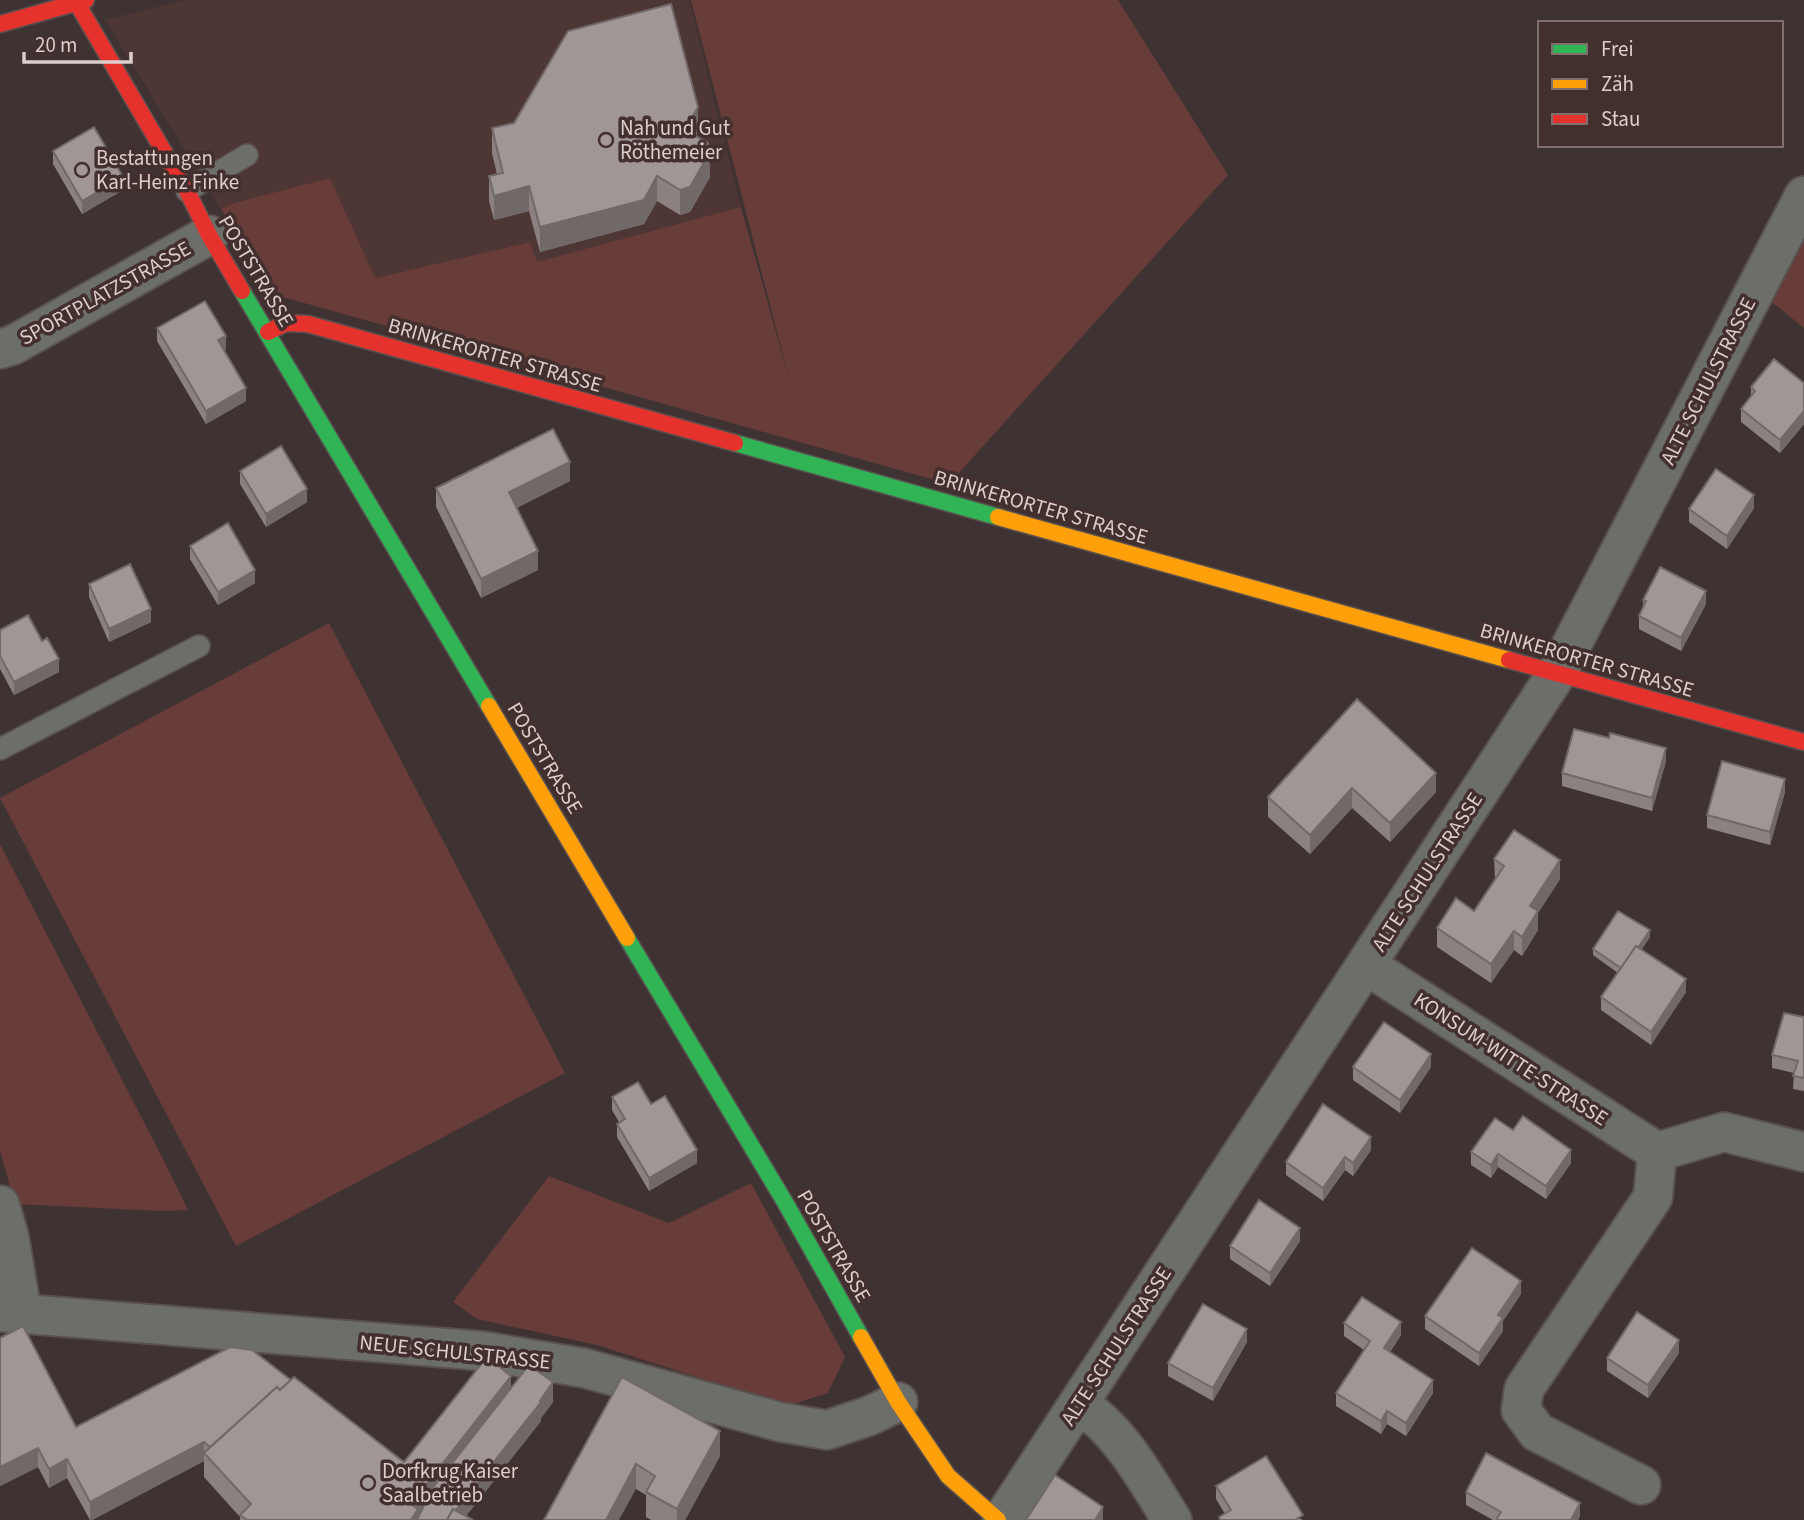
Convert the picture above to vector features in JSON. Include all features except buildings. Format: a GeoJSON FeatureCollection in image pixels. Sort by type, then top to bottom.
{"type":"FeatureCollection","features":[{"type":"Feature","properties":{"kind":"street"},"geometry":{"type":"LineString","coordinates":[[0,24],[79,1]]}},
{"type":"Feature","properties":{"kind":"street","name":"POSTSTRASSE"},"geometry":{"type":"LineString","coordinates":[[79,1],[187,191],[209,236],[786,1204],[898,1402],[948,1476],[1000,1520]]}},
{"type":"Feature","properties":{"kind":"street","name":"ALTE SCHULSTRASSE"},"geometry":{"type":"LineString","coordinates":[[1000,1520],[1079,1404],[1557,673],[1804,197]]}},
{"type":"Feature","properties":{"kind":"street","name":"SPORTPLATZSTRASSE"},"geometry":{"type":"LineString","coordinates":[[0,349],[13,345],[209,236]]}},
{"type":"Feature","properties":{"kind":"street","name":"BRINKERORTER STRASSE"},"geometry":{"type":"LineString","coordinates":[[268,332],[286,323],[308,324],[1804,743]]}},
{"type":"Feature","properties":{"kind":"street","name":"KONSUM-WITTE-STRASSE"},"geometry":{"type":"LineString","coordinates":[[1366,965],[1657,1153]]}},
{"type":"Feature","properties":{"kind":"street"},"geometry":{"type":"LineString","coordinates":[[1641,1485],[1537,1432],[1521,1410],[1524,1389],[1653,1197],[1657,1153],[1724,1132],[1804,1152]]}},
{"type":"Feature","properties":{"kind":"street"},"geometry":{"type":"LineString","coordinates":[[0,1206],[9,1236],[11,1313]]}},
{"type":"Feature","properties":{"kind":"street","name":"NEUE SCHULSTRASSE"},"geometry":{"type":"LineString","coordinates":[[11,1313],[483,1351],[584,1368],[780,1422],[827,1430],[869,1416],[898,1402]]}},
{"type":"Feature","properties":{"kind":"street"},"geometry":{"type":"LineString","coordinates":[[1079,1404],[1096,1415],[1117,1436],[1172,1520]]}},
{"type":"Feature","properties":{"kind":"lane"},"geometry":{"type":"LineString","coordinates":[[187,191],[247,155]]}},
{"type":"Feature","properties":{"kind":"lane"},"geometry":{"type":"LineString","coordinates":[[0,749],[199,646]]}},
{"type":"Feature","properties":{"kind":"shaded area"},"geometry":{"type":"Polygon","coordinates":[[[184,0],[689,0],[741,207],[537,263],[530,242],[374,278],[330,178],[234,203],[221,209],[105,20],[184,0]]]}},
{"type":"Feature","properties":{"kind":"shaded area"},"geometry":{"type":"Polygon","coordinates":[[[691,0],[1118,0],[1228,175],[949,484],[272,294],[221,209],[234,203],[330,178],[375,278],[530,242],[537,262],[741,207],[791,386],[691,0]]]}},
{"type":"Feature","properties":{"kind":"shaded area"},"geometry":{"type":"Polygon","coordinates":[[[1804,217],[1804,328],[1763,295],[1804,217]]]}},
{"type":"Feature","properties":{"kind":"shaded area"},"geometry":{"type":"Polygon","coordinates":[[[329,623],[565,1073],[236,1246],[0,798],[329,623]]]}},
{"type":"Feature","properties":{"kind":"shaded area"},"geometry":{"type":"Polygon","coordinates":[[[0,844],[188,1210],[15,1204],[0,1151],[0,844]]]}},
{"type":"Feature","properties":{"kind":"shaded area"},"geometry":{"type":"Polygon","coordinates":[[[549,1176],[669,1223],[751,1183],[845,1357],[828,1393],[787,1406],[597,1345],[477,1319],[453,1302],[549,1176]]]}},
{"type":"Feature","properties":{"kind":"traffic: fast"},"geometry":{"type":"LineString","coordinates":[[242,291],[489,706]]}},
{"type":"Feature","properties":{"kind":"traffic: fast"},"geometry":{"type":"LineString","coordinates":[[735,443],[998,517]]}},
{"type":"Feature","properties":{"kind":"traffic: fast"},"geometry":{"type":"LineString","coordinates":[[627,938],[786,1204],[861,1337]]}},
{"type":"Feature","properties":{"kind":"traffic: slow"},"geometry":{"type":"LineString","coordinates":[[998,517],[1509,660]]}},
{"type":"Feature","properties":{"kind":"traffic: slow"},"geometry":{"type":"LineString","coordinates":[[489,706],[627,938]]}},
{"type":"Feature","properties":{"kind":"traffic: slow"},"geometry":{"type":"LineString","coordinates":[[861,1337],[898,1402],[948,1476],[998,1520]]}},
{"type":"Feature","properties":{"kind":"traffic: jam"},"geometry":{"type":"LineString","coordinates":[[75,0],[242,291]]}},
{"type":"Feature","properties":{"kind":"traffic: jam"},"geometry":{"type":"LineString","coordinates":[[0,24],[86,0]]}},
{"type":"Feature","properties":{"kind":"traffic: jam"},"geometry":{"type":"LineString","coordinates":[[268,332],[286,323],[308,324],[735,443]]}},
{"type":"Feature","properties":{"kind":"traffic: jam"},"geometry":{"type":"LineString","coordinates":[[1509,660],[1804,742]]}},
{"type":"Feature","properties":{"kind":"place","name":"Nah und Gut Röthemeier"},"geometry":{"type":"Point","coordinates":[606,140]}},
{"type":"Feature","properties":{"kind":"place","name":"Bestattungen Karl-Heinz Finke"},"geometry":{"type":"Point","coordinates":[82,170]}},
{"type":"Feature","properties":{"kind":"place","name":"Dorfkrug Kaiser Saalbetrieb"},"geometry":{"type":"Point","coordinates":[368,1483]}}]}
